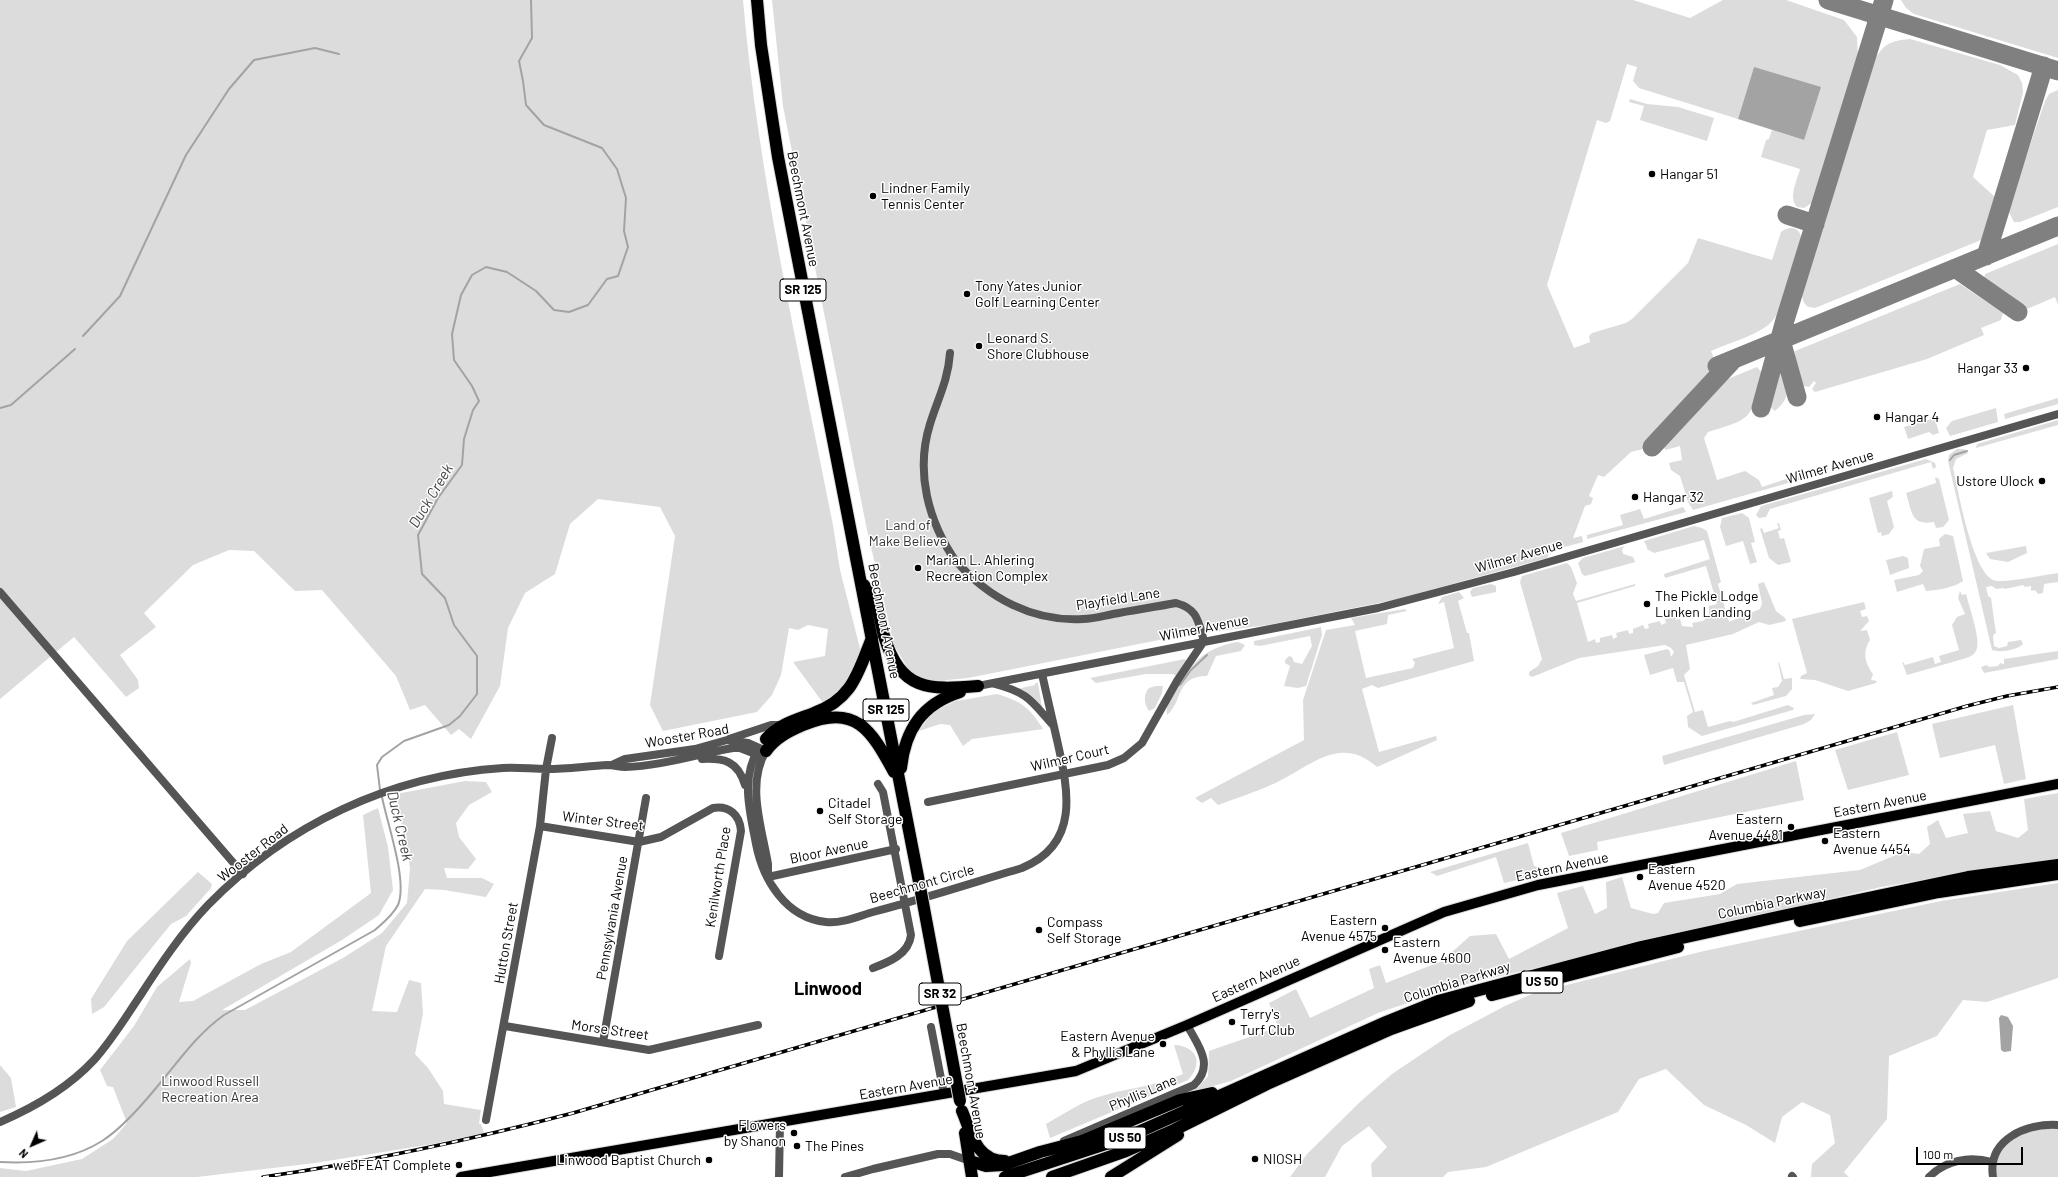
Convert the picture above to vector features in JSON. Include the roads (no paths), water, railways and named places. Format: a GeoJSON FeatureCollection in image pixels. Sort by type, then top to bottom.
{"type":"FeatureCollection","features":[{"type":"Feature","properties":{"kind":"highway","name":"Beechmont Avenue"},"geometry":{"type":"LineString","coordinates":[[757,0],[762,53],[778,157],[920,887],[961,1106],[972,1177]]}},
{"type":"Feature","properties":{"kind":"highway"},"geometry":{"type":"LineString","coordinates":[[860,579],[876,603],[884,637],[895,663],[907,677],[924,686],[944,689],[978,686]]}},
{"type":"Feature","properties":{"kind":"highway"},"geometry":{"type":"LineString","coordinates":[[761,752],[770,735],[783,725],[817,712],[840,698],[849,689],[858,675],[872,638]]}},
{"type":"Feature","properties":{"kind":"highway"},"geometry":{"type":"LineString","coordinates":[[900,782],[905,747],[910,733],[926,709],[947,696],[978,686]]}},
{"type":"Feature","properties":{"kind":"highway"},"geometry":{"type":"LineString","coordinates":[[761,752],[791,730],[824,718],[839,716],[851,720],[868,730],[876,740],[900,782]]}},
{"type":"Feature","properties":{"kind":"highway","name":"Columbia Parkway"},"geometry":{"type":"LineString","coordinates":[[1005,1177],[1127,1137],[1415,1009],[1477,990],[1641,947],[1968,877],[2058,865]]}},
{"type":"Feature","properties":{"kind":"highway","name":"Columbia Parkway"},"geometry":{"type":"LineString","coordinates":[[1052,1177],[1126,1151],[1174,1130],[1267,1084],[1391,1029],[1474,999],[1698,942],[1939,892],[2058,874]]}},
{"type":"Feature","properties":{"kind":"highway"},"geometry":{"type":"LineString","coordinates":[[970,1161],[986,1166],[995,1166],[1014,1161],[1040,1152],[1082,1142],[1180,1100],[1241,1086]]}},
{"type":"Feature","properties":{"kind":"highway"},"geometry":{"type":"LineString","coordinates":[[1111,1177],[1226,1104]]}},
{"type":"Feature","properties":{"kind":"highway"},"geometry":{"type":"LineString","coordinates":[[961,1106],[975,1144],[983,1154],[1001,1161],[1014,1161]]}},
{"type":"Feature","properties":{"kind":"main road","name":"Eastern Avenue"},"geometry":{"type":"LineString","coordinates":[[461,1177],[1076,1071],[1187,1025],[1444,912],[1503,894],[1538,885],[2058,784]]}},
{"type":"Feature","properties":{"kind":"street","name":"Playfield Lane"},"geometry":{"type":"LineString","coordinates":[[950,353],[948,373],[926,438],[924,467],[926,496],[934,524],[948,550],[957,562],[976,582],[1004,602],[1017,608],[1050,617],[1084,620],[1176,603],[1187,606],[1197,616],[1204,641]]}},
{"type":"Feature","properties":{"kind":"street","name":"Wilmer Avenue"},"geometry":{"type":"LineString","coordinates":[[978,686],[1378,608],[1514,572],[2058,414]]}},
{"type":"Feature","properties":{"kind":"street"},"geometry":{"type":"LineString","coordinates":[[0,592],[243,874]]}},
{"type":"Feature","properties":{"kind":"street","name":"Wilmer Court"},"geometry":{"type":"LineString","coordinates":[[928,802],[1065,774],[1113,763],[1124,758],[1139,745],[1204,641]]}},
{"type":"Feature","properties":{"kind":"street","name":"Beechmont Circle"},"geometry":{"type":"LineString","coordinates":[[761,752],[747,774],[746,791],[760,864],[775,891],[791,908],[799,914],[828,923],[906,903],[1022,868],[1044,855],[1062,832],[1068,805],[1065,774],[1042,674]]}},
{"type":"Feature","properties":{"kind":"street"},"geometry":{"type":"LineString","coordinates":[[993,684],[1010,688],[1030,699],[1053,725]]}},
{"type":"Feature","properties":{"kind":"street"},"geometry":{"type":"LineString","coordinates":[[727,740],[771,725],[783,725]]}},
{"type":"Feature","properties":{"kind":"street"},"geometry":{"type":"LineString","coordinates":[[546,769],[552,738]]}},
{"type":"Feature","properties":{"kind":"street","name":"Wooster Road"},"geometry":{"type":"LineString","coordinates":[[611,765],[626,759],[694,749],[727,740],[739,741],[761,752]]}},
{"type":"Feature","properties":{"kind":"street","name":"Wooster Road"},"geometry":{"type":"LineString","coordinates":[[0,1122],[45,1100],[66,1086],[93,1061],[118,1030],[140,995],[193,922],[243,874],[289,839],[332,814],[361,800],[426,778],[504,768],[546,769],[611,765],[624,767],[687,759],[733,748],[761,752]]}},
{"type":"Feature","properties":{"kind":"street"},"geometry":{"type":"LineString","coordinates":[[761,752],[756,774],[756,790],[768,864],[768,877]]}},
{"type":"Feature","properties":{"kind":"street"},"geometry":{"type":"LineString","coordinates":[[687,759],[718,758],[724,760],[738,771],[746,791]]}},
{"type":"Feature","properties":{"kind":"street","name":"Hutton Street"},"geometry":{"type":"LineString","coordinates":[[486,1120],[505,1026],[540,826],[546,769]]}},
{"type":"Feature","properties":{"kind":"street"},"geometry":{"type":"LineString","coordinates":[[873,968],[893,959],[908,945],[911,935],[896,849],[883,792],[878,784]]}},
{"type":"Feature","properties":{"kind":"street","name":"Pennsylvania Avenue"},"geometry":{"type":"LineString","coordinates":[[603,1042],[646,798]]}},
{"type":"Feature","properties":{"kind":"street","name":"Kenilworth Place"},"geometry":{"type":"LineString","coordinates":[[704,813],[715,807],[728,809],[735,814],[740,825],[741,832],[719,956]]}},
{"type":"Feature","properties":{"kind":"street","name":"Winter Street"},"geometry":{"type":"LineString","coordinates":[[540,826],[639,842],[661,837],[704,813]]}},
{"type":"Feature","properties":{"kind":"street","name":"Bloor Avenue"},"geometry":{"type":"LineString","coordinates":[[768,877],[896,849]]}},
{"type":"Feature","properties":{"kind":"street","name":"Morse Street"},"geometry":{"type":"LineString","coordinates":[[505,1026],[649,1050],[758,1025]]}},
{"type":"Feature","properties":{"kind":"street","name":"Phyllis Lane"},"geometry":{"type":"LineString","coordinates":[[1040,1152],[1194,1085],[1202,1075],[1205,1062],[1204,1055],[1187,1025]]}},
{"type":"Feature","properties":{"kind":"street"},"geometry":{"type":"LineString","coordinates":[[931,1027],[944,1094]]}},
{"type":"Feature","properties":{"kind":"street"},"geometry":{"type":"LineString","coordinates":[[779,1177],[780,1123]]}},
{"type":"Feature","properties":{"kind":"street"},"geometry":{"type":"LineString","coordinates":[[1993,1177],[1992,1162],[2003,1143],[2012,1135],[2023,1129],[2047,1124],[2058,1125]]}},
{"type":"Feature","properties":{"kind":"street"},"geometry":{"type":"LineString","coordinates":[[845,1177],[874,1168],[938,1154],[950,1154],[970,1161]]}},
{"type":"Feature","properties":{"kind":"street"},"geometry":{"type":"LineString","coordinates":[[1930,1177],[1951,1162],[1970,1159],[1992,1162]]}},
{"type":"Feature","properties":{"kind":"waterway","name":"Duck Creek"},"geometry":{"type":"LineString","coordinates":[[380,790],[377,765],[382,757],[404,741],[449,725],[460,716],[477,694],[477,656],[454,625],[445,598],[422,574],[418,535],[438,498],[462,465],[464,439],[473,410],[479,401],[472,386],[454,360],[452,334],[461,295],[472,275],[486,267],[507,272],[536,291],[554,310],[569,312],[588,305],[607,279],[618,276],[628,247],[624,231],[626,198],[617,169],[602,148],[544,125],[526,105],[519,61],[532,38],[531,0]]}},
{"type":"Feature","properties":{"kind":"waterway"},"geometry":{"type":"LineString","coordinates":[[83,336],[120,296],[186,155],[229,89],[254,60],[315,48],[339,54]]}},
{"type":"Feature","properties":{"kind":"waterway"},"geometry":{"type":"LineString","coordinates":[[0,408],[11,405],[75,349]]}},
{"type":"Feature","properties":{"kind":"waterway"},"geometry":{"type":"LineString","coordinates":[[1950,460],[1954,455],[1967,451]]}},
{"type":"Feature","properties":{"kind":"waterway"},"geometry":{"type":"LineString","coordinates":[[1180,685],[1191,670],[1207,655]]}},
{"type":"Feature","properties":{"kind":"waterway","name":"Duck Creek"},"geometry":{"type":"LineString","coordinates":[[0,1162],[40,1161],[66,1157],[78,1153],[102,1141],[131,1116],[204,1031],[224,1015],[375,930],[384,922],[398,905],[400,882],[396,852],[382,797]]}},
{"type":"Feature","properties":{"kind":"railway"},"geometry":{"type":"LineString","coordinates":[[263,1177],[419,1150],[573,1113],[1967,706],[2007,696],[2058,687]]}},
{"type":"Feature","properties":{"kind":"place","name":"Hangar 51"},"geometry":{"type":"Point","coordinates":[1652,174]}},
{"type":"Feature","properties":{"kind":"place","name":"Lindner Family Tennis Center"},"geometry":{"type":"Point","coordinates":[873,196]}},
{"type":"Feature","properties":{"kind":"place","name":"Tony Yates Junior Golf Learning Center"},"geometry":{"type":"Point","coordinates":[967,294]}},
{"type":"Feature","properties":{"kind":"place","name":"Leonard S. Shore Clubhouse"},"geometry":{"type":"Point","coordinates":[979,346]}},
{"type":"Feature","properties":{"kind":"place","name":"Hangar 33"},"geometry":{"type":"Point","coordinates":[2026,368]}},
{"type":"Feature","properties":{"kind":"place","name":"Hangar 4"},"geometry":{"type":"Point","coordinates":[1877,417]}},
{"type":"Feature","properties":{"kind":"place","name":"Ustore Ulock"},"geometry":{"type":"Point","coordinates":[2042,481]}},
{"type":"Feature","properties":{"kind":"place","name":"Hangar 32"},"geometry":{"type":"Point","coordinates":[1635,497]}},
{"type":"Feature","properties":{"kind":"place","name":"Marian L. Ahlering Recreation Complex"},"geometry":{"type":"Point","coordinates":[918,568]}},
{"type":"Feature","properties":{"kind":"place","name":"The Pickle Lodge Lunken Landing"},"geometry":{"type":"Point","coordinates":[1647,604]}},
{"type":"Feature","properties":{"kind":"place","name":"Citadel Self Storage"},"geometry":{"type":"Point","coordinates":[820,811]}},
{"type":"Feature","properties":{"kind":"place","name":"Eastern Avenue 4481"},"geometry":{"type":"Point","coordinates":[1791,827]}},
{"type":"Feature","properties":{"kind":"place","name":"Eastern Avenue 4454"},"geometry":{"type":"Point","coordinates":[1825,841]}},
{"type":"Feature","properties":{"kind":"place","name":"Eastern Avenue 4520"},"geometry":{"type":"Point","coordinates":[1640,877]}},
{"type":"Feature","properties":{"kind":"place","name":"Eastern Avenue 4575"},"geometry":{"type":"Point","coordinates":[1385,928]}},
{"type":"Feature","properties":{"kind":"place","name":"Compass Self Storage"},"geometry":{"type":"Point","coordinates":[1039,930]}},
{"type":"Feature","properties":{"kind":"place","name":"Eastern Avenue 4600"},"geometry":{"type":"Point","coordinates":[1385,950]}},
{"type":"Feature","properties":{"kind":"place","name":"Terry's Turf Club"},"geometry":{"type":"Point","coordinates":[1232,1022]}},
{"type":"Feature","properties":{"kind":"place","name":"Eastern Avenue & Phyllis Lane"},"geometry":{"type":"Point","coordinates":[1163,1044]}},
{"type":"Feature","properties":{"kind":"place","name":"Flowers by Shanon"},"geometry":{"type":"Point","coordinates":[794,1133]}},
{"type":"Feature","properties":{"kind":"place","name":"The Pines"},"geometry":{"type":"Point","coordinates":[797,1146]}},
{"type":"Feature","properties":{"kind":"place","name":"NIOSH"},"geometry":{"type":"Point","coordinates":[1255,1159]}},
{"type":"Feature","properties":{"kind":"place","name":"Linwood Baptist Church"},"geometry":{"type":"Point","coordinates":[709,1160]}},
{"type":"Feature","properties":{"kind":"place","name":"webFEAT Complete"},"geometry":{"type":"Point","coordinates":[459,1165]}},
{"type":"Feature","properties":{"kind":"district","name":"Linwood"},"geometry":{"type":"Point","coordinates":[828,989]}},
{"type":"Feature","properties":{"kind":"park label","name":"Land of Make Believe"},"geometry":{"type":"Point","coordinates":[908,534]}},
{"type":"Feature","properties":{"kind":"park label","name":"Linwood Russell Recreation Area"},"geometry":{"type":"Point","coordinates":[210,1090]}}]}
